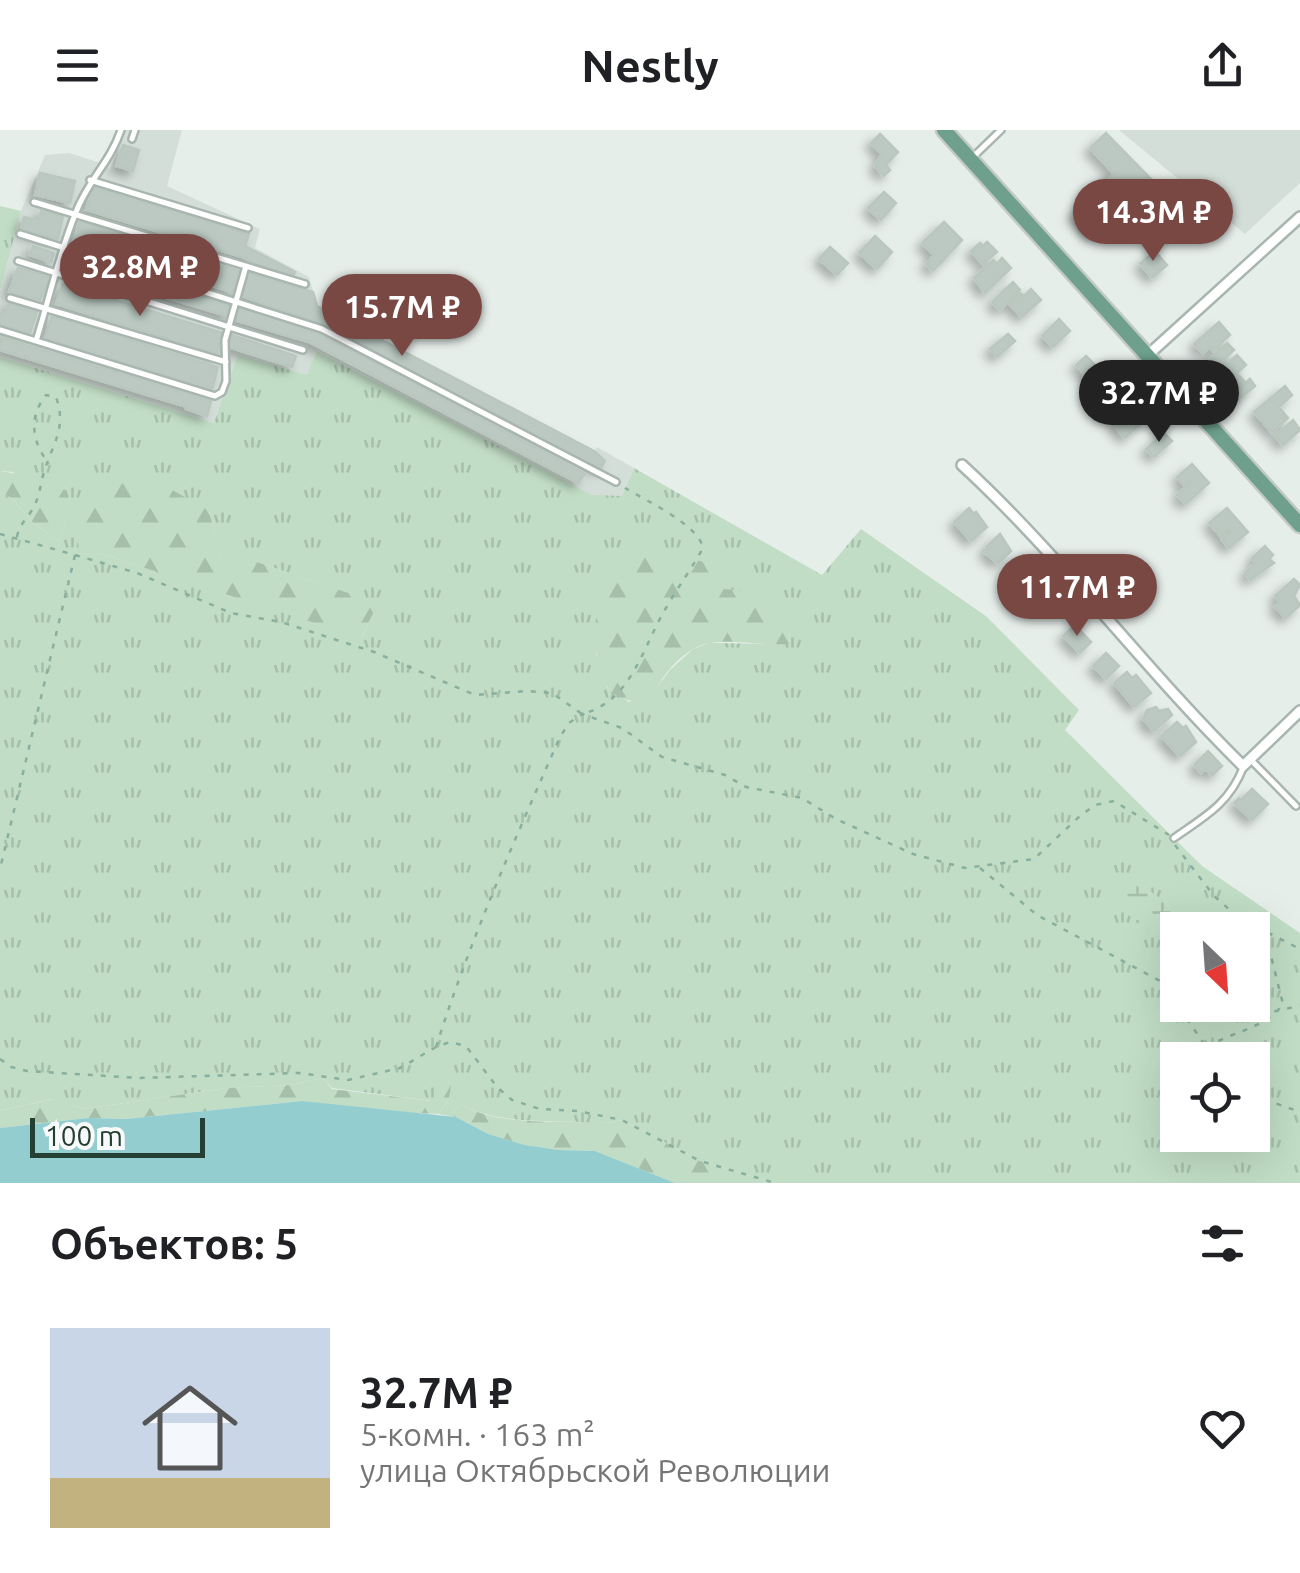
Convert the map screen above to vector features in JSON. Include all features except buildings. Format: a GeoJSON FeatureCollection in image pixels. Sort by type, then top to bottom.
{"type":"FeatureCollection","features":[{"type":"Feature","properties":{"kind":"main road"},"geometry":{"type":"LineString","coordinates":[[944,130],[1300,525]]}},
{"type":"Feature","properties":{"kind":"street"},"geometry":{"type":"LineString","coordinates":[[1148,355],[1300,217]]}},
{"type":"Feature","properties":{"kind":"street"},"geometry":{"type":"LineString","coordinates":[[962,465],[1001,500],[1126,642],[1247,763],[1300,712]]}},
{"type":"Feature","properties":{"kind":"lane"},"geometry":{"type":"LineString","coordinates":[[36,341],[75,214],[90,180],[106,166],[120,130]]}},
{"type":"Feature","properties":{"kind":"lane"},"geometry":{"type":"LineString","coordinates":[[132,139],[135,130]]}},
{"type":"Feature","properties":{"kind":"lane"},"geometry":{"type":"LineString","coordinates":[[971,160],[1001,130]]}},
{"type":"Feature","properties":{"kind":"lane"},"geometry":{"type":"LineString","coordinates":[[90,180],[248,228]]}},
{"type":"Feature","properties":{"kind":"lane"},"geometry":{"type":"LineString","coordinates":[[34,202],[304,284]]}},
{"type":"Feature","properties":{"kind":"lane"},"geometry":{"type":"LineString","coordinates":[[20,234],[322,329],[616,482]]}},
{"type":"Feature","properties":{"kind":"lane"},"geometry":{"type":"LineString","coordinates":[[18,261],[303,350]]}},
{"type":"Feature","properties":{"kind":"lane"},"geometry":{"type":"LineString","coordinates":[[0,330],[215,396],[222,392],[226,381],[229,325],[246,266]]}},
{"type":"Feature","properties":{"kind":"lane"},"geometry":{"type":"LineString","coordinates":[[10,298],[226,362]]}},
{"type":"Feature","properties":{"kind":"lane"},"geometry":{"type":"LineString","coordinates":[[1174,838],[1214,813],[1231,795],[1247,763],[1296,806]]}},
{"type":"Feature","properties":{"kind":"path"},"geometry":{"type":"LineString","coordinates":[[16,538],[19,526],[40,495],[62,424],[56,397],[46,395],[34,417],[35,446],[49,464]]}},
{"type":"Feature","properties":{"kind":"path"},"geometry":{"type":"LineString","coordinates":[[436,1047],[461,968],[560,738],[582,714],[600,710],[633,675],[666,608],[703,548],[701,538],[687,526],[616,482]]}},
{"type":"Feature","properties":{"kind":"path"},"geometry":{"type":"LineString","coordinates":[[0,534],[154,579],[231,613],[281,622],[374,652],[475,696],[552,693],[582,714],[622,728],[662,757],[746,786],[802,798],[836,819],[944,865],[978,867],[1034,859],[1080,816],[1095,806],[1114,801],[1174,838],[1176,849],[1231,912]]}},
{"type":"Feature","properties":{"kind":"path"},"geometry":{"type":"LineString","coordinates":[[0,869],[75,555]]}},
{"type":"Feature","properties":{"kind":"path"},"geometry":{"type":"LineString","coordinates":[[978,867],[1037,915],[1160,981]]}},
{"type":"Feature","properties":{"kind":"path"},"geometry":{"type":"LineString","coordinates":[[1270,935],[1300,949]]}},
{"type":"Feature","properties":{"kind":"path"},"geometry":{"type":"LineString","coordinates":[[1214,1042],[1272,1019],[1280,1010],[1283,1004],[1270,955]]}},
{"type":"Feature","properties":{"kind":"path"},"geometry":{"type":"LineString","coordinates":[[1270,1008],[1300,1006]]}},
{"type":"Feature","properties":{"kind":"path"},"geometry":{"type":"LineString","coordinates":[[0,1059],[26,1072],[139,1078],[299,1073],[348,1080],[400,1068],[450,1042],[466,1046],[497,1088],[512,1100],[622,1120],[700,1160],[732,1173],[776,1183]]}},
{"type":"Feature","properties":{"kind":"path"},"geometry":{"type":"LineString","coordinates":[[1270,1101],[1300,1112]]}},
{"type":"Feature","properties":{"kind":"shaded area"},"geometry":{"type":"Polygon","coordinates":[[[125,130],[182,130],[167,186],[260,229],[255,248],[309,277],[317,306],[594,451],[597,447],[634,468],[622,496],[592,496],[318,351],[308,375],[214,423],[0,357],[0,291],[21,211],[45,155],[69,153],[107,165],[110,170],[125,130]]]}},
{"type":"Feature","properties":{"kind":"shaded area"},"geometry":{"type":"Polygon","coordinates":[[[1119,130],[1300,130],[1300,183],[1245,234],[1119,130]]]}},
{"type":"Feature","properties":{"kind":"green space"},"geometry":{"type":"Polygon","coordinates":[[[0,206],[21,211],[0,291],[0,206]]]}},
{"type":"Feature","properties":{"kind":"green space"},"geometry":{"type":"Polygon","coordinates":[[[317,351],[592,495],[622,496],[634,468],[822,575],[861,529],[987,617],[1079,710],[1065,730],[1202,866],[1269,912],[1160,912],[1160,1022],[1270,1022],[1270,912],[1300,933],[1300,1183],[775,1183],[700,1161],[622,1120],[532,1121],[477,1112],[461,1105],[454,1110],[456,1117],[439,1114],[449,1099],[450,1085],[442,1085],[432,1101],[332,1088],[323,1078],[84,1109],[51,1099],[0,1111],[0,492],[60,542],[66,518],[13,472],[0,471],[0,357],[214,423],[238,355],[307,375],[317,351]],[[209,511],[79,553],[105,555],[362,637],[377,603],[257,562],[222,562],[209,511]],[[790,627],[596,653],[607,688],[629,702],[654,691],[693,649],[709,643],[789,644],[790,627]]]}},
{"type":"Feature","properties":{"kind":"green space"},"geometry":{"type":"Polygon","coordinates":[[[0,471],[52,480],[66,492],[66,518],[60,542],[0,492],[0,471]]]}},
{"type":"Feature","properties":{"kind":"green space"},"geometry":{"type":"Polygon","coordinates":[[[155,480],[209,511],[222,561],[257,562],[378,603],[361,638],[105,555],[79,553],[82,517],[98,494],[117,485],[155,480]]]}},
{"type":"Feature","properties":{"kind":"green space"},"geometry":{"type":"Polygon","coordinates":[[[645,551],[711,564],[723,589],[750,591],[790,627],[789,644],[701,645],[673,665],[651,702],[617,696],[604,681],[598,660],[596,612],[611,582],[645,551]]]}},
{"type":"Feature","properties":{"kind":"green space"},"geometry":{"type":"Polygon","coordinates":[[[1130,885],[1160,899],[1170,912],[1160,912],[1160,932],[1135,921],[1124,909],[1118,887],[1130,885]]]}},
{"type":"Feature","properties":{"kind":"green space"},"geometry":{"type":"Polygon","coordinates":[[[323,1078],[332,1089],[431,1101],[442,1085],[451,1085],[449,1099],[439,1114],[302,1101],[0,1128],[0,1111],[52,1099],[84,1109],[323,1078]]]}},
{"type":"Feature","properties":{"kind":"green space"},"geometry":{"type":"Polygon","coordinates":[[[461,1105],[513,1120],[622,1120],[700,1161],[775,1183],[675,1183],[595,1151],[525,1145],[488,1134],[456,1117],[454,1110],[461,1105]]]}},
{"type":"Feature","properties":{"kind":"water"},"geometry":{"type":"Polygon","coordinates":[[[302,1101],[456,1117],[488,1134],[525,1145],[595,1151],[675,1183],[0,1183],[0,1128],[302,1101]]]}}]}
